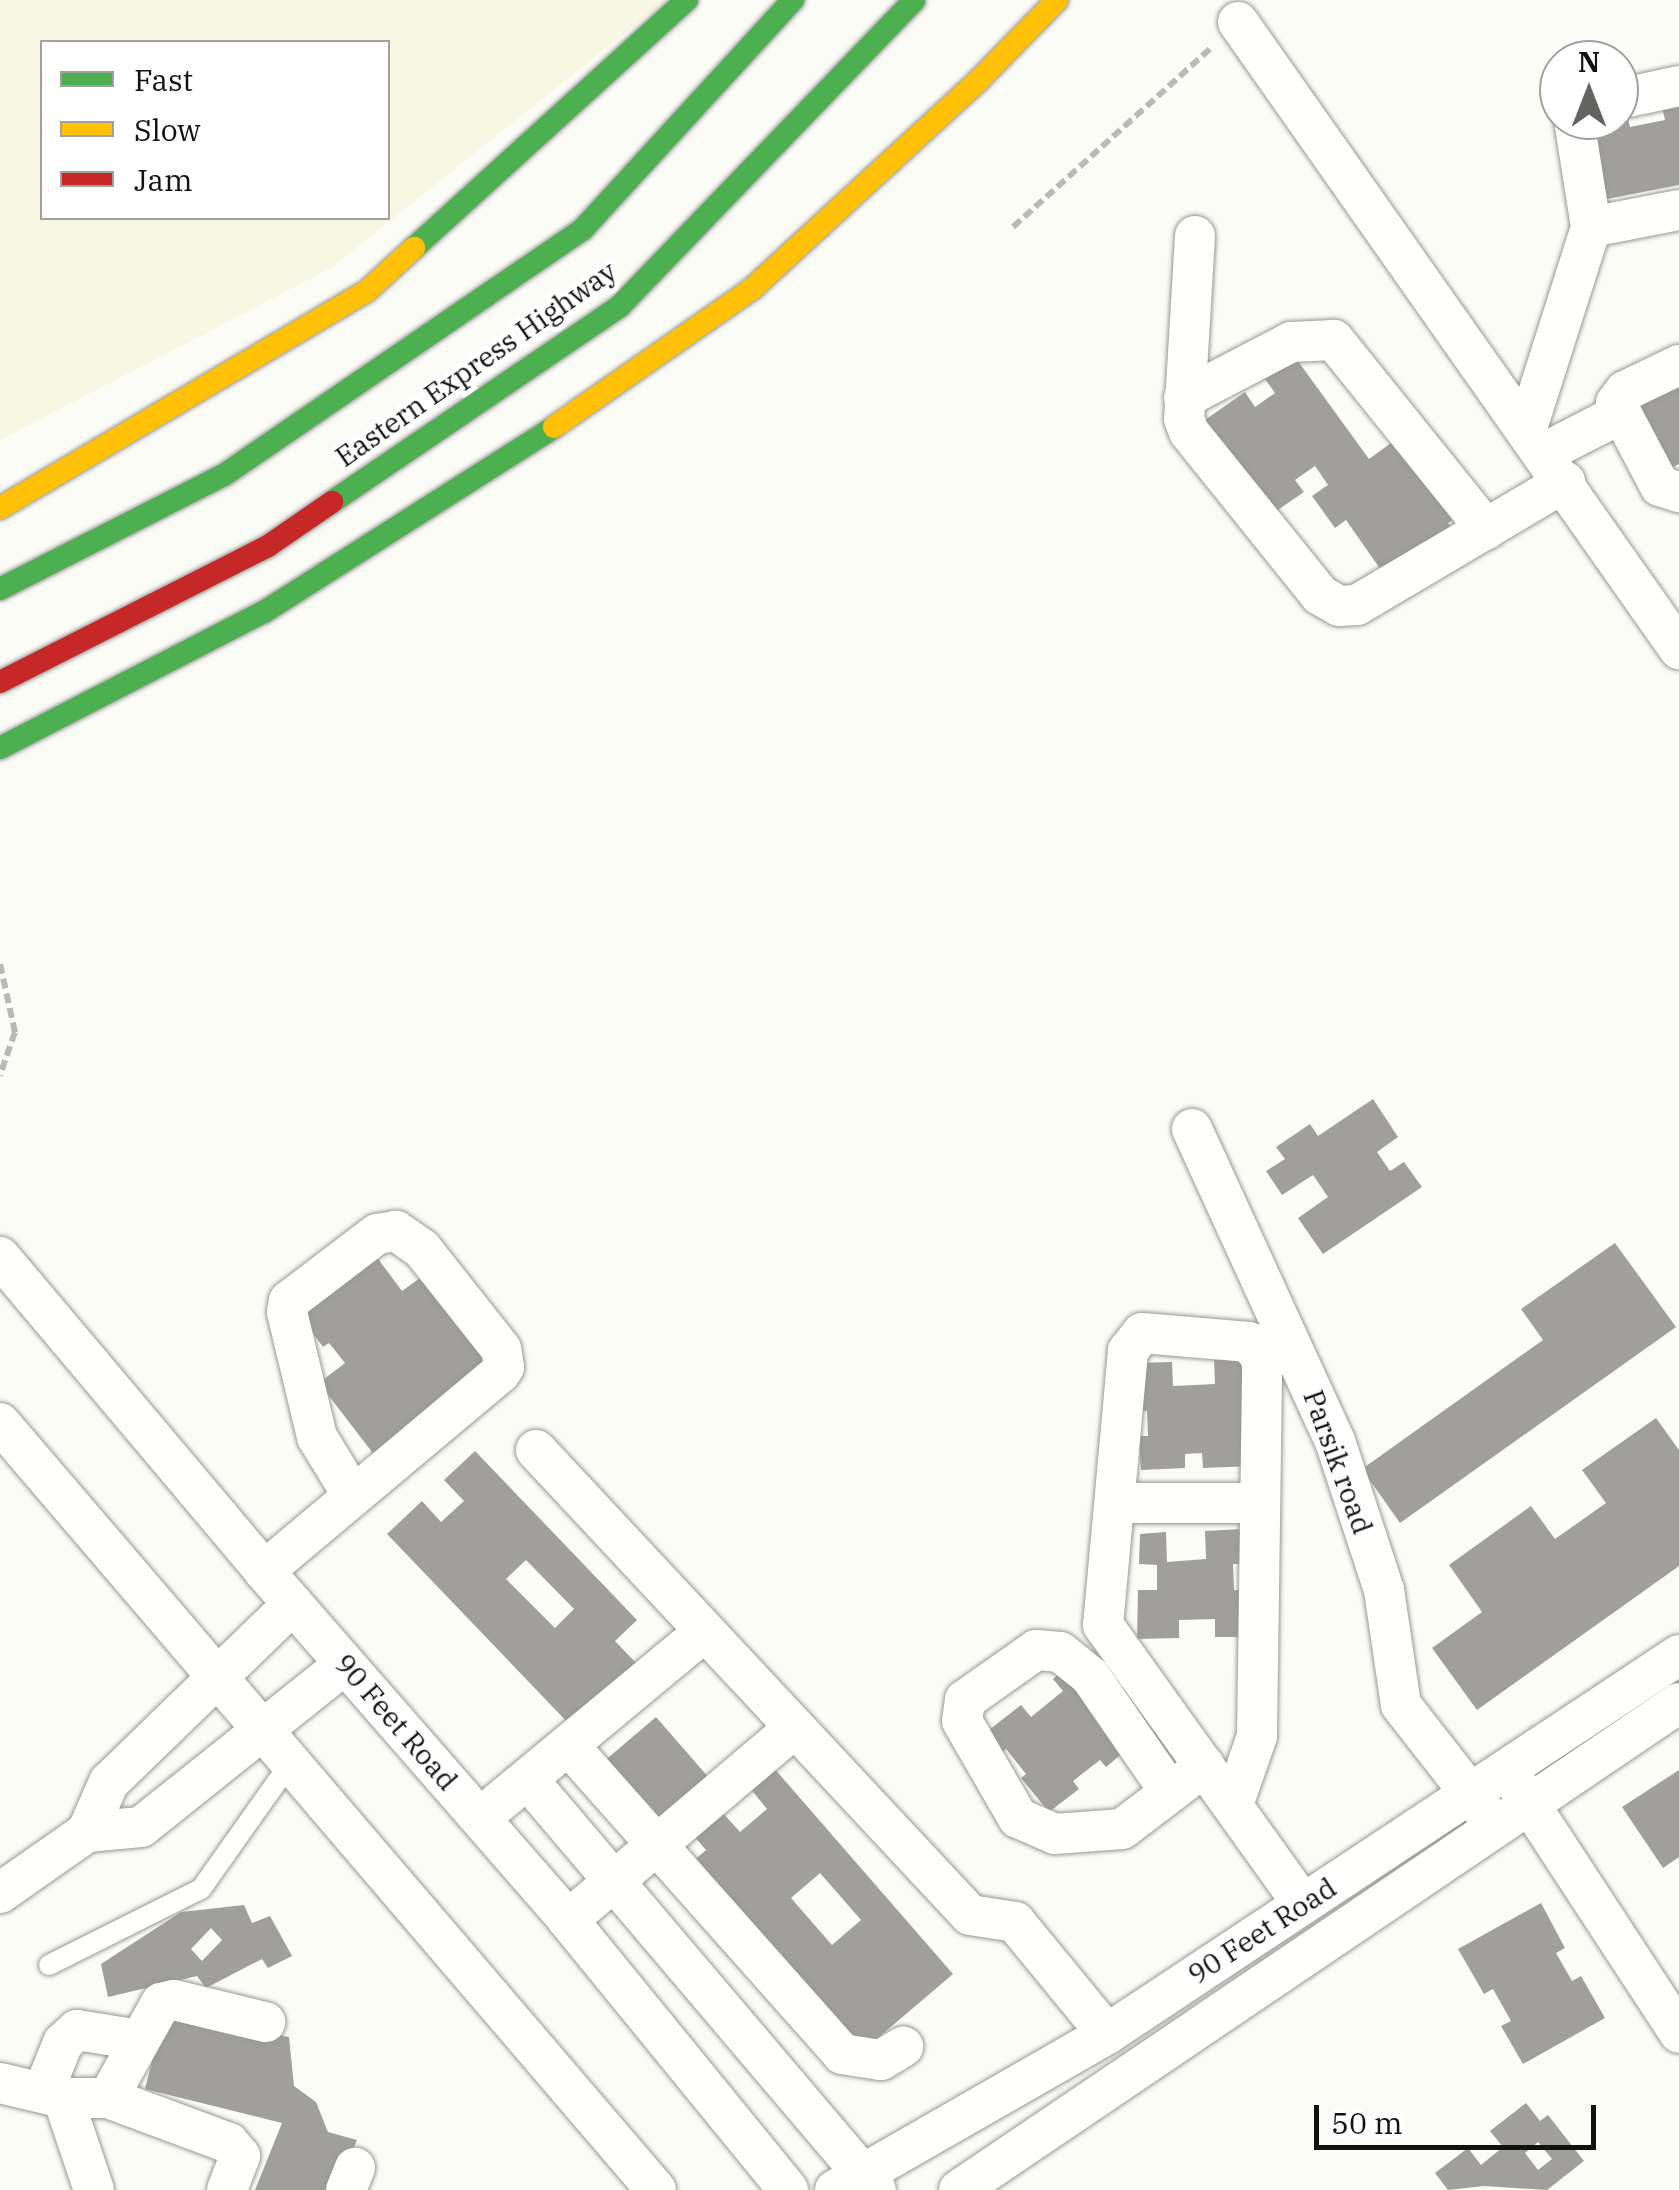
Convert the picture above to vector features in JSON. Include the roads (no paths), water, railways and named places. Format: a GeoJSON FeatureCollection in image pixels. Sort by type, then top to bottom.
{"type":"FeatureCollection","features":[{"type":"Feature","properties":{"kind":"highway"},"geometry":{"type":"LineString","coordinates":[[0,508],[367,291],[687,0]]}},
{"type":"Feature","properties":{"kind":"highway","name":"Eastern Express Highway"},"geometry":{"type":"LineString","coordinates":[[0,589],[224,474],[584,229],[793,0]]}},
{"type":"Feature","properties":{"kind":"highway","name":"Eastern Express Highway"},"geometry":{"type":"LineString","coordinates":[[0,682],[268,546],[620,306],[914,0]]}},
{"type":"Feature","properties":{"kind":"highway"},"geometry":{"type":"LineString","coordinates":[[0,748],[264,612],[550,430],[754,288],[978,81],[1057,0]]}},
{"type":"Feature","properties":{"kind":"street"},"geometry":{"type":"LineString","coordinates":[[1238,22],[1679,650]]}},
{"type":"Feature","properties":{"kind":"street"},"geometry":{"type":"LineString","coordinates":[[1639,95],[1679,86]]}},
{"type":"Feature","properties":{"kind":"street"},"geometry":{"type":"LineString","coordinates":[[1545,454],[1591,227],[1577,140]]}},
{"type":"Feature","properties":{"kind":"street"},"geometry":{"type":"LineString","coordinates":[[1591,227],[1679,210]]}},
{"type":"Feature","properties":{"kind":"street"},"geometry":{"type":"LineString","coordinates":[[1195,236],[1184,398],[1189,432],[1320,596],[1339,606],[1357,606],[1486,529],[1545,454],[1620,414]]}},
{"type":"Feature","properties":{"kind":"street"},"geometry":{"type":"LineString","coordinates":[[1184,398],[1290,342],[1334,340],[1486,529]]}},
{"type":"Feature","properties":{"kind":"street"},"geometry":{"type":"LineString","coordinates":[[1679,365],[1620,394],[1616,404],[1660,486],[1679,492]]}},
{"type":"Feature","properties":{"kind":"street","name":"Parsik road"},"geometry":{"type":"LineString","coordinates":[[1192,1129],[1335,1441],[1384,1590],[1401,1705],[1496,1827]]}},
{"type":"Feature","properties":{"kind":"street"},"geometry":{"type":"LineString","coordinates":[[264,1571],[353,1496],[504,1366],[501,1348],[422,1250],[396,1231],[377,1234],[288,1301],[287,1312],[317,1437],[353,1496]]}},
{"type":"Feature","properties":{"kind":"street","name":"90 Feet Road"},"geometry":{"type":"LineString","coordinates":[[0,1256],[264,1571],[568,1920],[788,2190]]}},
{"type":"Feature","properties":{"kind":"street"},"geometry":{"type":"LineString","coordinates":[[1232,1806],[1257,1736],[1262,1359],[1248,1342],[1142,1333],[1128,1351],[1103,1625],[1205,1766],[1232,1806],[1303,1904]]}},
{"type":"Feature","properties":{"kind":"street"},"geometry":{"type":"LineString","coordinates":[[0,1423],[656,2190]]}},
{"type":"Feature","properties":{"kind":"street"},"geometry":{"type":"LineString","coordinates":[[536,1450],[970,1915],[1014,1922],[1107,2034]]}},
{"type":"Feature","properties":{"kind":"street"},"geometry":{"type":"LineString","coordinates":[[1116,1502],[1260,1503]]}},
{"type":"Feature","properties":{"kind":"street"},"geometry":{"type":"LineString","coordinates":[[0,1893],[86,1832],[109,1782],[293,1604]]}},
{"type":"Feature","properties":{"kind":"street"},"geometry":{"type":"LineString","coordinates":[[480,1818],[704,1632]]}},
{"type":"Feature","properties":{"kind":"street"},"geometry":{"type":"LineString","coordinates":[[1170,1792],[1090,1676],[1060,1652],[1036,1650],[965,1700],[962,1721],[1018,1818],[1055,1834],[1094,1834],[1122,1828],[1205,1766]]}},
{"type":"Feature","properties":{"kind":"street","name":"90 Feet Road"},"geometry":{"type":"LineString","coordinates":[[858,2184],[1107,2034],[1679,1654]]}},
{"type":"Feature","properties":{"kind":"street"},"geometry":{"type":"LineString","coordinates":[[86,1832],[141,1827],[345,1664]]}},
{"type":"Feature","properties":{"kind":"street","name":"90 Feet Road"},"geometry":{"type":"LineString","coordinates":[[959,2190],[1040,2139],[1679,1704]]}},
{"type":"Feature","properties":{"kind":"street"},"geometry":{"type":"LineString","coordinates":[[568,1920],[794,1728]]}},
{"type":"Feature","properties":{"kind":"street"},"geometry":{"type":"LineString","coordinates":[[569,1746],[842,2054],[881,2060],[903,2047]]}},
{"type":"Feature","properties":{"kind":"street"},"geometry":{"type":"LineString","coordinates":[[1506,1769],[1679,2032]]}},
{"type":"Feature","properties":{"kind":"street"},"geometry":{"type":"LineString","coordinates":[[529,1780],[616,1882],[858,2184]]}},
{"type":"Feature","properties":{"kind":"street"},"geometry":{"type":"LineString","coordinates":[[108,2098],[161,2003],[174,2000],[265,2022]]}},
{"type":"Feature","properties":{"kind":"street"},"geometry":{"type":"LineString","coordinates":[[94,2190],[53,2095],[63,2043],[77,2030],[139,2040]]}},
{"type":"Feature","properties":{"kind":"street"},"geometry":{"type":"LineString","coordinates":[[0,2084],[53,2095],[108,2098],[229,2144],[240,2156],[227,2190]]}},
{"type":"Feature","properties":{"kind":"street"},"geometry":{"type":"LineString","coordinates":[[1004,2093],[1040,2139]]}},
{"type":"Feature","properties":{"kind":"lane"},"geometry":{"type":"LineString","coordinates":[[49,1965],[201,1889],[292,1762]]}}]}
